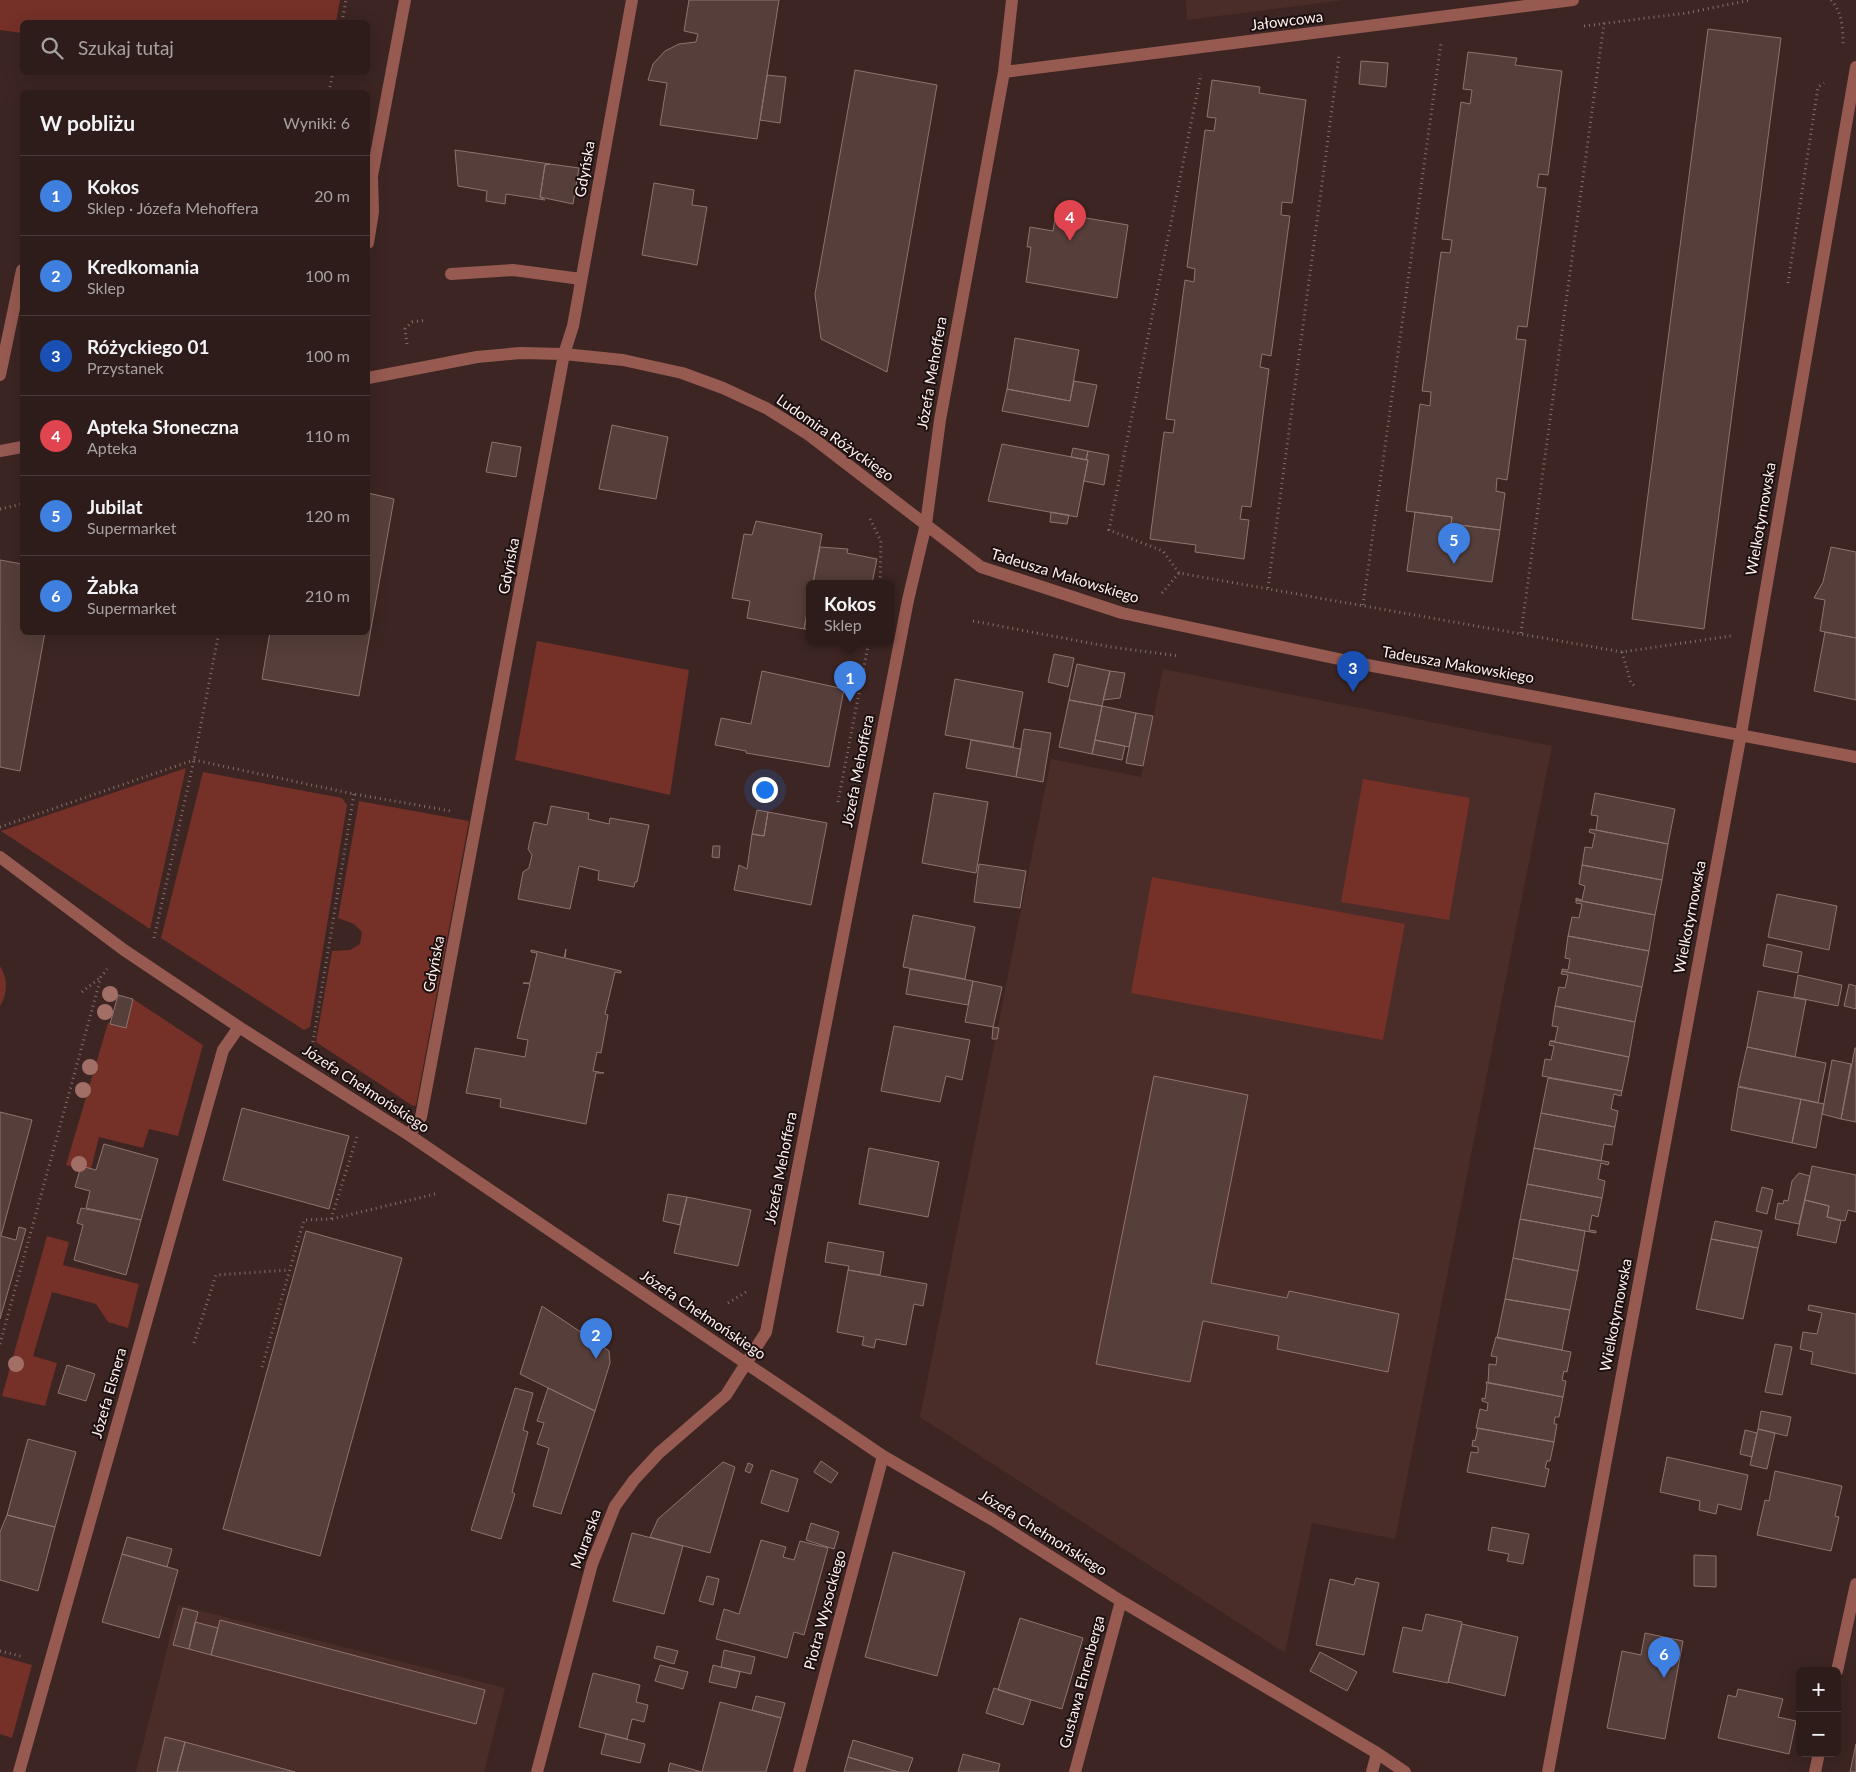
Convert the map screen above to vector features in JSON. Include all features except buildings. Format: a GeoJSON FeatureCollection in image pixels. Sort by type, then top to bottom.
{"type":"FeatureCollection","features":[{"type":"Feature","properties":{"kind":"street"},"geometry":{"type":"LineString","coordinates":[[370,231],[373,212],[372,176],[405,0]]}},
{"type":"Feature","properties":{"kind":"street","name":"Gdyńska"},"geometry":{"type":"LineString","coordinates":[[409,1135],[421,1117],[479,816],[564,354],[573,326],[582,279],[632,0]]}},
{"type":"Feature","properties":{"kind":"street","name":"Józefa Mehoffera"},"geometry":{"type":"LineString","coordinates":[[746,1364],[766,1332],[908,600],[926,524],[940,420],[1004,72],[1012,0]]}},
{"type":"Feature","properties":{"kind":"street","name":"Jałowcowa"},"geometry":{"type":"LineString","coordinates":[[1004,72],[1574,0]]}},
{"type":"Feature","properties":{"kind":"street","name":"Wielkotyrnowska"},"geometry":{"type":"LineString","coordinates":[[1548,1772],[1741,734],[1856,67]]}},
{"type":"Feature","properties":{"kind":"street"},"geometry":{"type":"LineString","coordinates":[[451,274],[513,270],[582,279]]}},
{"type":"Feature","properties":{"kind":"street"},"geometry":{"type":"LineString","coordinates":[[0,375],[20,280]]}},
{"type":"Feature","properties":{"kind":"street","name":"Ludomira Różyckiego"},"geometry":{"type":"LineString","coordinates":[[370,378],[477,357],[520,353],[564,354],[623,360],[682,373],[723,388],[766,408],[809,435],[926,524]]}},
{"type":"Feature","properties":{"kind":"street"},"geometry":{"type":"LineString","coordinates":[[0,451],[20,447]]}},
{"type":"Feature","properties":{"kind":"street","name":"Tadeusza Makowskiego"},"geometry":{"type":"LineString","coordinates":[[926,524],[981,567],[1122,613],[1362,664],[1856,757]]}},
{"type":"Feature","properties":{"kind":"street","name":"Józefa Chełmońskiego"},"geometry":{"type":"LineString","coordinates":[[0,857],[124,950],[239,1027],[409,1135],[883,1456],[994,1520],[1121,1600],[1377,1753],[1405,1772]]}},
{"type":"Feature","properties":{"kind":"street","name":"Józefa Elsnera"},"geometry":{"type":"LineString","coordinates":[[19,1772],[223,1050],[239,1027]]}},
{"type":"Feature","properties":{"kind":"street","name":"Murarska"},"geometry":{"type":"LineString","coordinates":[[537,1772],[592,1564],[615,1506],[634,1480],[659,1453],[726,1395],[746,1364]]}},
{"type":"Feature","properties":{"kind":"street","name":"Piotra Wysockiego"},"geometry":{"type":"LineString","coordinates":[[799,1772],[883,1456]]}},
{"type":"Feature","properties":{"kind":"street"},"geometry":{"type":"LineString","coordinates":[[1838,1667],[1856,1584]]}},
{"type":"Feature","properties":{"kind":"street","name":"Gustawa Ehrenberga"},"geometry":{"type":"LineString","coordinates":[[1075,1772],[1121,1600]]}},
{"type":"Feature","properties":{"kind":"street"},"geometry":{"type":"LineString","coordinates":[[1372,1772],[1377,1753]]}},
{"type":"Feature","properties":{"kind":"street"},"geometry":{"type":"LineString","coordinates":[[1815,1772],[1818,1757]]}},
{"type":"Feature","properties":{"kind":"path"},"geometry":{"type":"LineString","coordinates":[[342,20],[346,0]]}},
{"type":"Feature","properties":{"kind":"path"},"geometry":{"type":"LineString","coordinates":[[1521,632],[1604,23]]}},
{"type":"Feature","properties":{"kind":"path"},"geometry":{"type":"LineString","coordinates":[[1363,605],[1441,42]]}},
{"type":"Feature","properties":{"kind":"path"},"geometry":{"type":"LineString","coordinates":[[1268,588],[1339,55]]}},
{"type":"Feature","properties":{"kind":"path"},"geometry":{"type":"LineString","coordinates":[[1201,71],[1109,530],[1163,551],[1179,572],[1521,632],[1622,652],[1758,632]]}},
{"type":"Feature","properties":{"kind":"path"},"geometry":{"type":"LineString","coordinates":[[329,90],[332,75]]}},
{"type":"Feature","properties":{"kind":"path"},"geometry":{"type":"LineString","coordinates":[[407,344],[405,329],[412,322],[428,320]]}},
{"type":"Feature","properties":{"kind":"path"},"geometry":{"type":"LineString","coordinates":[[0,508],[20,504]]}},
{"type":"Feature","properties":{"kind":"path"},"geometry":{"type":"LineString","coordinates":[[863,513],[870,518],[882,541],[880,580]]}},
{"type":"Feature","properties":{"kind":"path"},"geometry":{"type":"LineString","coordinates":[[1160,594],[1179,572]]}},
{"type":"Feature","properties":{"kind":"path"},"geometry":{"type":"LineString","coordinates":[[153,940],[194,760],[218,635]]}},
{"type":"Feature","properties":{"kind":"path"},"geometry":{"type":"LineString","coordinates":[[0,827],[194,760],[354,794],[479,816]]}},
{"type":"Feature","properties":{"kind":"path"},"geometry":{"type":"LineString","coordinates":[[312,1045],[354,794]]}},
{"type":"Feature","properties":{"kind":"path"},"geometry":{"type":"LineString","coordinates":[[82,992],[101,977],[107,969]]}},
{"type":"Feature","properties":{"kind":"path"},"geometry":{"type":"LineString","coordinates":[[0,1344],[101,977]]}},
{"type":"Feature","properties":{"kind":"path"},"geometry":{"type":"LineString","coordinates":[[331,1219],[357,1137]]}},
{"type":"Feature","properties":{"kind":"path"},"geometry":{"type":"LineString","coordinates":[[262,1367],[304,1220],[331,1219],[435,1194]]}},
{"type":"Feature","properties":{"kind":"path"},"geometry":{"type":"LineString","coordinates":[[194,1343],[216,1276],[289,1270]]}},
{"type":"Feature","properties":{"kind":"shaded area"},"geometry":{"type":"Polygon","coordinates":[[[0,0],[340,0],[336,20],[20,20],[20,33],[0,30],[0,0]]]}},
{"type":"Feature","properties":{"kind":"shaded area"},"geometry":{"type":"Polygon","coordinates":[[[1186,0],[1344,0],[1187,20],[1186,0]]]}},
{"type":"Feature","properties":{"kind":"shaded area"},"geometry":{"type":"Polygon","coordinates":[[[537,641],[689,670],[670,795],[515,760],[537,641]]]}},
{"type":"Feature","properties":{"kind":"shaded area"},"geometry":{"type":"Polygon","coordinates":[[[1163,669],[1552,746],[1395,1539],[1312,1523],[1285,1653],[920,1417],[1051,759],[1141,777],[1163,669]]]}},
{"type":"Feature","properties":{"kind":"shaded area"},"geometry":{"type":"Polygon","coordinates":[[[186,768],[150,929],[1,831],[186,768]]]}},
{"type":"Feature","properties":{"kind":"shaded area"},"geometry":{"type":"Polygon","coordinates":[[[203,772],[342,798],[347,805],[310,1027],[304,1030],[161,938],[203,772]]]}},
{"type":"Feature","properties":{"kind":"shaded area"},"geometry":{"type":"Polygon","coordinates":[[[1363,779],[1470,798],[1449,920],[1341,902],[1363,779]]]}},
{"type":"Feature","properties":{"kind":"shaded area"},"geometry":{"type":"Polygon","coordinates":[[[359,801],[469,821],[416,1105],[413,1106],[316,1042],[332,951],[350,950],[360,944],[362,932],[354,924],[338,918],[359,801]]]}},
{"type":"Feature","properties":{"kind":"shaded area"},"geometry":{"type":"Polygon","coordinates":[[[1152,877],[1405,924],[1383,1040],[1131,993],[1152,877]]]}},
{"type":"Feature","properties":{"kind":"shaded area"},"geometry":{"type":"Polygon","coordinates":[[[0,966],[6,986],[0,1006],[0,966]]]}},
{"type":"Feature","properties":{"kind":"shaded area"},"geometry":{"type":"Polygon","coordinates":[[[133,999],[203,1045],[178,1136],[149,1129],[143,1148],[99,1137],[91,1169],[82,1166],[80,1169],[66,1165],[108,1023],[126,1027],[133,999]]]}},
{"type":"Feature","properties":{"kind":"shaded area"},"geometry":{"type":"Polygon","coordinates":[[[47,1236],[69,1242],[63,1265],[139,1284],[128,1328],[108,1322],[96,1304],[52,1292],[33,1356],[57,1363],[45,1406],[2,1396],[47,1236]]]}},
{"type":"Feature","properties":{"kind":"shaded area"},"geometry":{"type":"Polygon","coordinates":[[[178,1605],[505,1688],[484,1772],[136,1772],[178,1605]]]}},
{"type":"Feature","properties":{"kind":"shaded area"},"geometry":{"type":"Polygon","coordinates":[[[0,1656],[32,1665],[12,1738],[0,1734],[0,1656]]]}},
{"type":"Feature","properties":{"kind":"place","name":"Apteka Słoneczna"},"geometry":{"type":"Point","coordinates":[1070,241]}},
{"type":"Feature","properties":{"kind":"place","name":"Jubilat"},"geometry":{"type":"Point","coordinates":[1454,564]}},
{"type":"Feature","properties":{"kind":"place","name":"Różyckiego 01"},"geometry":{"type":"Point","coordinates":[1353,692]}},
{"type":"Feature","properties":{"kind":"place","name":"Kokos"},"geometry":{"type":"Point","coordinates":[850,702]}},
{"type":"Feature","properties":{"kind":"place","name":"Kredkomania"},"geometry":{"type":"Point","coordinates":[596,1359]}},
{"type":"Feature","properties":{"kind":"place","name":"Żabka"},"geometry":{"type":"Point","coordinates":[1664,1678]}}]}
